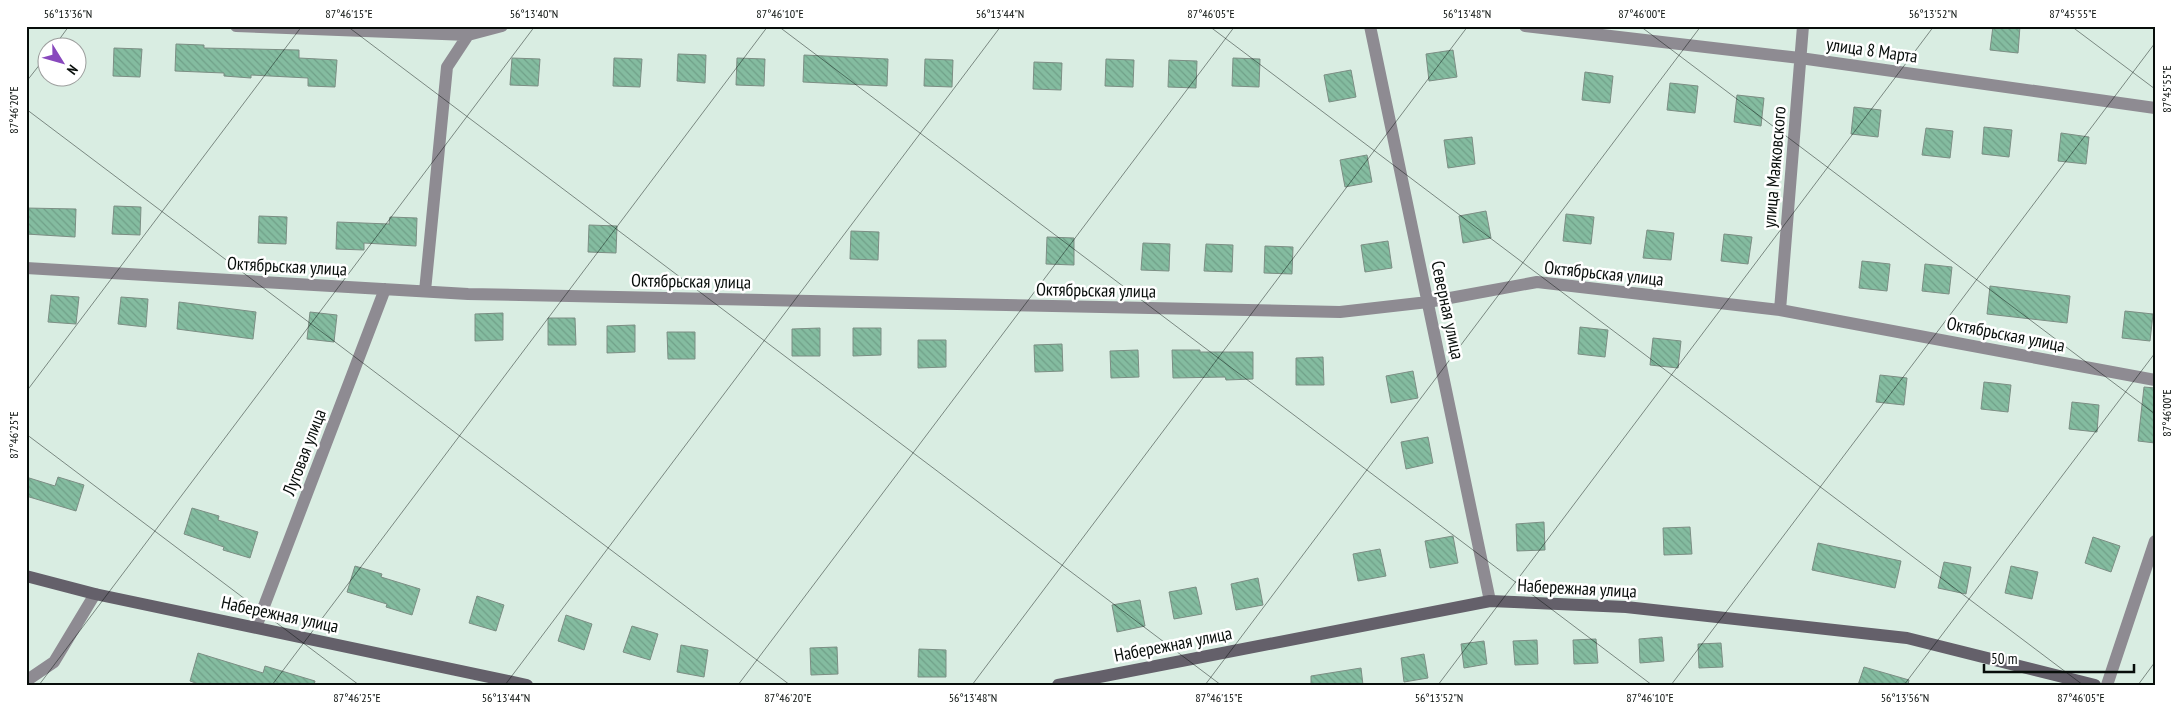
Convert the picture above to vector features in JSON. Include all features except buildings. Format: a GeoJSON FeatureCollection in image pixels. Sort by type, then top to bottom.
{"type":"FeatureCollection","features":[{"type":"Feature","properties":{"kind":"street"},"geometry":{"type":"LineString","coordinates":[[236,26],[471,31],[502,26]]}},
{"type":"Feature","properties":{"kind":"street","name":"Северная улица"},"geometry":{"type":"LineString","coordinates":[[1370,26],[1490,601]]}},
{"type":"Feature","properties":{"kind":"street","name":"улица 8 Марта"},"geometry":{"type":"LineString","coordinates":[[1524,26],[1800,58],[2155,108]]}},
{"type":"Feature","properties":{"kind":"street","name":"улица Маяковского"},"geometry":{"type":"LineString","coordinates":[[1780,310],[1803,26]]}},
{"type":"Feature","properties":{"kind":"street"},"geometry":{"type":"LineString","coordinates":[[425,291],[448,67],[471,31]]}},
{"type":"Feature","properties":{"kind":"street","name":"Октябрьская улица"},"geometry":{"type":"LineString","coordinates":[[26,268],[488,294],[1340,312],[1428,302],[1537,282],[1780,310],[2155,380]]}},
{"type":"Feature","properties":{"kind":"street","name":"Луговая улица"},"geometry":{"type":"LineString","coordinates":[[256,627],[385,289]]}},
{"type":"Feature","properties":{"kind":"street"},"geometry":{"type":"LineString","coordinates":[[2107,685],[2155,541]]}},
{"type":"Feature","properties":{"kind":"street","name":"Набережная улица"},"geometry":{"type":"LineString","coordinates":[[26,576],[95,594],[527,685]]}},
{"type":"Feature","properties":{"kind":"street"},"geometry":{"type":"LineString","coordinates":[[26,681],[54,662],[95,594]]}},
{"type":"Feature","properties":{"kind":"street","name":"Набережная улица"},"geometry":{"type":"LineString","coordinates":[[1058,685],[1490,601],[1626,607],[1908,638],[2095,685]]}}]}
